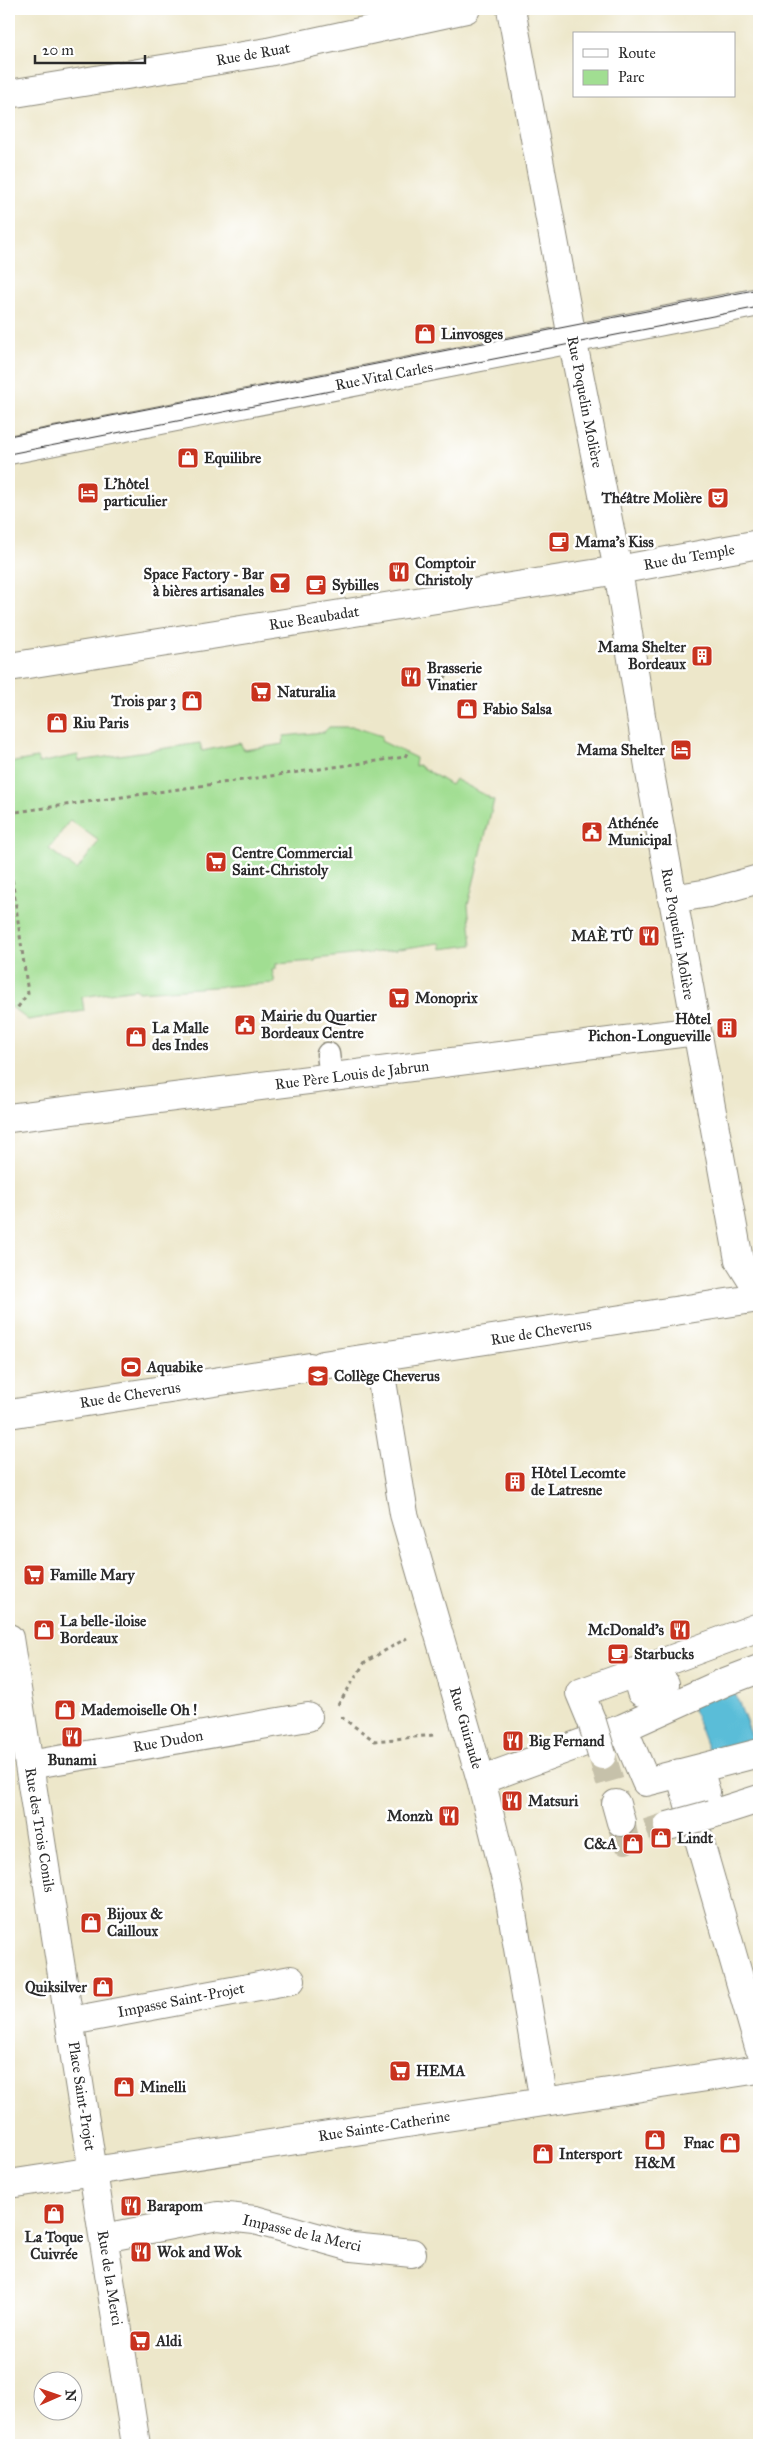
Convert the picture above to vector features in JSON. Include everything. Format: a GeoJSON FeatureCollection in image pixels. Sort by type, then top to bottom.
{"type":"FeatureCollection","features":[{"type":"Feature","properties":{"kind":"street","name":"Rue de Ruat"},"geometry":{"type":"LineString","coordinates":[[9,94],[268,52],[466,9]]}},
{"type":"Feature","properties":{"kind":"street","name":"Rue Poquelin Molière"},"geometry":{"type":"LineString","coordinates":[[512,9],[572,339],[618,570],[672,899],[739,1260],[759,1292]]}},
{"type":"Feature","properties":{"kind":"street","name":"Rue Vital Carles"},"geometry":{"type":"LineString","coordinates":[[9,450],[759,302]]}},
{"type":"Feature","properties":{"kind":"street","name":"Rue du Temple"},"geometry":{"type":"LineString","coordinates":[[618,570],[759,544]]}},
{"type":"Feature","properties":{"kind":"street","name":"Rue Beaubadat"},"geometry":{"type":"LineString","coordinates":[[9,667],[618,570]]}},
{"type":"Feature","properties":{"kind":"street"},"geometry":{"type":"LineString","coordinates":[[672,899],[709,893],[759,879]]}},
{"type":"Feature","properties":{"kind":"street","name":"Rue Père Louis de Jabrun"},"geometry":{"type":"LineString","coordinates":[[9,1118],[330,1066],[696,1032]]}},
{"type":"Feature","properties":{"kind":"street","name":"Rue de Cheverus"},"geometry":{"type":"LineString","coordinates":[[9,1414],[759,1298]]}},
{"type":"Feature","properties":{"kind":"street","name":"Rue Guiraude"},"geometry":{"type":"LineString","coordinates":[[378,1357],[404,1514],[481,1780],[508,1889],[544,2102]]}},
{"type":"Feature","properties":{"kind":"street"},"geometry":{"type":"LineString","coordinates":[[602,1755],[592,1722],[580,1693],[759,1627]]}},
{"type":"Feature","properties":{"kind":"street","name":"Rue des Trois Conils"},"geometry":{"type":"LineString","coordinates":[[9,1638],[71,2021]]}},
{"type":"Feature","properties":{"kind":"street"},"geometry":{"type":"LineString","coordinates":[[481,1780],[623,1728],[722,1672],[759,1669]]}},
{"type":"Feature","properties":{"kind":"street"},"geometry":{"type":"LineString","coordinates":[[635,1672],[641,1692],[665,1684]]}},
{"type":"Feature","properties":{"kind":"street","name":"Rue Dudon"},"geometry":{"type":"LineString","coordinates":[[29,1765],[308,1717]]}},
{"type":"Feature","properties":{"kind":"street"},"geometry":{"type":"LineString","coordinates":[[623,1728],[646,1782],[699,1787],[759,1799]]}},
{"type":"Feature","properties":{"kind":"street"},"geometry":{"type":"LineString","coordinates":[[668,1826],[699,1787],[759,1753]]}},
{"type":"Feature","properties":{"kind":"street"},"geometry":{"type":"LineString","coordinates":[[699,1787],[727,1934],[759,2047]]}},
{"type":"Feature","properties":{"kind":"street","name":"Impasse Saint-Projet"},"geometry":{"type":"LineString","coordinates":[[71,2021],[291,1980]]}},
{"type":"Feature","properties":{"kind":"street","name":"Place Saint-Projet"},"geometry":{"type":"LineString","coordinates":[[71,2021],[94,2171]]}},
{"type":"Feature","properties":{"kind":"street","name":"Rue Sainte-Catherine"},"geometry":{"type":"LineString","coordinates":[[9,2184],[759,2069]]}},
{"type":"Feature","properties":{"kind":"street","name":"Rue de la Merci"},"geometry":{"type":"LineString","coordinates":[[94,2171],[136,2445]]}},
{"type":"Feature","properties":{"kind":"street","name":"Impasse de la Merci"},"geometry":{"type":"LineString","coordinates":[[104,2238],[218,2216],[255,2220],[352,2247],[412,2254]]}},
{"type":"Feature","properties":{"kind":"path"},"geometry":{"type":"LineString","coordinates":[[445,678],[451,666]]}},
{"type":"Feature","properties":{"kind":"path"},"geometry":{"type":"LineString","coordinates":[[9,813],[405,757],[407,754]]}},
{"type":"Feature","properties":{"kind":"path"},"geometry":{"type":"LineString","coordinates":[[9,856],[28,993],[16,1010]]}},
{"type":"Feature","properties":{"kind":"path"},"geometry":{"type":"LineString","coordinates":[[436,1625],[421,1630],[365,1662],[334,1712],[374,1741],[432,1734],[440,1737]]}},
{"type":"Feature","properties":{"kind":"green space"},"geometry":{"type":"Polygon","coordinates":[[[329,727],[354,727],[382,736],[381,741],[416,758],[415,766],[418,765],[451,785],[455,779],[494,800],[468,905],[472,945],[441,949],[441,944],[438,943],[398,948],[397,950],[316,959],[315,961],[276,964],[276,969],[272,970],[275,983],[138,992],[136,989],[82,997],[84,1011],[28,1020],[9,1005],[9,763],[37,758],[39,763],[78,755],[79,761],[200,743],[202,751],[240,743],[244,750],[283,744],[284,736],[324,732],[329,727]],[[70,820],[49,849],[77,870],[99,841],[70,820]]]}},
{"type":"Feature","properties":{"kind":"water"},"geometry":{"type":"Polygon","coordinates":[[[733,1688],[754,1742],[711,1758],[691,1704],[733,1688]]]}},
{"type":"Feature","properties":{"kind":"tunnel"},"geometry":{"type":"LineString","coordinates":[[602,1755],[616,1804]]}},
{"type":"Feature","properties":{"kind":"tunnel"},"geometry":{"type":"LineString","coordinates":[[621,1822],[625,1840],[668,1826]]}},
{"type":"Feature","properties":{"kind":"tram line"},"geometry":{"type":"LineString","coordinates":[[9,436],[759,289]]}},
{"type":"Feature","properties":{"kind":"tram line"},"geometry":{"type":"LineString","coordinates":[[9,454],[759,307]]}},
{"type":"Feature","properties":{"kind":"place","name":"Linvosges"},"geometry":{"type":"Point","coordinates":[425,334]}},
{"type":"Feature","properties":{"kind":"place","name":"Equilibre"},"geometry":{"type":"Point","coordinates":[188,458]}},
{"type":"Feature","properties":{"kind":"place","name":"L'hôtel particulier"},"geometry":{"type":"Point","coordinates":[88,493]}},
{"type":"Feature","properties":{"kind":"place","name":"Théâtre Molière"},"geometry":{"type":"Point","coordinates":[718,498]}},
{"type":"Feature","properties":{"kind":"place","name":"Mama's Kiss"},"geometry":{"type":"Point","coordinates":[559,542]}},
{"type":"Feature","properties":{"kind":"place","name":"Comptoir Christoly"},"geometry":{"type":"Point","coordinates":[399,572]}},
{"type":"Feature","properties":{"kind":"place","name":"Space Factory - Bar à bières artisanales"},"geometry":{"type":"Point","coordinates":[280,583]}},
{"type":"Feature","properties":{"kind":"place","name":"Sybilles"},"geometry":{"type":"Point","coordinates":[316,585]}},
{"type":"Feature","properties":{"kind":"place","name":"Mama Shelter Bordeaux"},"geometry":{"type":"Point","coordinates":[702,656]}},
{"type":"Feature","properties":{"kind":"place","name":"Brasserie Vinatier"},"geometry":{"type":"Point","coordinates":[411,677]}},
{"type":"Feature","properties":{"kind":"place","name":"Naturalia"},"geometry":{"type":"Point","coordinates":[261,692]}},
{"type":"Feature","properties":{"kind":"place","name":"Trois par 3"},"geometry":{"type":"Point","coordinates":[192,701]}},
{"type":"Feature","properties":{"kind":"place","name":"Fabio Salsa"},"geometry":{"type":"Point","coordinates":[467,709]}},
{"type":"Feature","properties":{"kind":"place","name":"Riu Paris"},"geometry":{"type":"Point","coordinates":[57,723]}},
{"type":"Feature","properties":{"kind":"place","name":"Mama Shelter"},"geometry":{"type":"Point","coordinates":[681,750]}},
{"type":"Feature","properties":{"kind":"place","name":"Athénée Municipal"},"geometry":{"type":"Point","coordinates":[592,832]}},
{"type":"Feature","properties":{"kind":"place","name":"Centre Commercial Saint-Christoly"},"geometry":{"type":"Point","coordinates":[216,862]}},
{"type":"Feature","properties":{"kind":"place","name":"MAÈ TÛ"},"geometry":{"type":"Point","coordinates":[649,936]}},
{"type":"Feature","properties":{"kind":"place","name":"Monoprix"},"geometry":{"type":"Point","coordinates":[399,998]}},
{"type":"Feature","properties":{"kind":"place","name":"Mairie du Quartier Bordeaux Centre"},"geometry":{"type":"Point","coordinates":[245,1025]}},
{"type":"Feature","properties":{"kind":"place","name":"Hôtel Pichon-Longueville"},"geometry":{"type":"Point","coordinates":[727,1028]}},
{"type":"Feature","properties":{"kind":"place","name":"La Malle des Indes"},"geometry":{"type":"Point","coordinates":[136,1037]}},
{"type":"Feature","properties":{"kind":"place","name":"Aquabike"},"geometry":{"type":"Point","coordinates":[131,1367]}},
{"type":"Feature","properties":{"kind":"place","name":"Collège Cheverus"},"geometry":{"type":"Point","coordinates":[318,1376]}},
{"type":"Feature","properties":{"kind":"place","name":"Hôtel Lecomte de Latresne"},"geometry":{"type":"Point","coordinates":[515,1482]}},
{"type":"Feature","properties":{"kind":"place","name":"Famille Mary"},"geometry":{"type":"Point","coordinates":[34,1575]}},
{"type":"Feature","properties":{"kind":"place","name":"La belle-iloise Bordeaux"},"geometry":{"type":"Point","coordinates":[44,1630]}},
{"type":"Feature","properties":{"kind":"place","name":"McDonald's"},"geometry":{"type":"Point","coordinates":[680,1630]}},
{"type":"Feature","properties":{"kind":"place","name":"Starbucks"},"geometry":{"type":"Point","coordinates":[618,1654]}},
{"type":"Feature","properties":{"kind":"place","name":"Mademoiselle Oh !"},"geometry":{"type":"Point","coordinates":[65,1710]}},
{"type":"Feature","properties":{"kind":"place","name":"Bunami"},"geometry":{"type":"Point","coordinates":[72,1737]}},
{"type":"Feature","properties":{"kind":"place","name":"Big Fernand"},"geometry":{"type":"Point","coordinates":[513,1741]}},
{"type":"Feature","properties":{"kind":"place","name":"Matsuri"},"geometry":{"type":"Point","coordinates":[512,1801]}},
{"type":"Feature","properties":{"kind":"place","name":"Monzù"},"geometry":{"type":"Point","coordinates":[449,1816]}},
{"type":"Feature","properties":{"kind":"place","name":"Lindt"},"geometry":{"type":"Point","coordinates":[661,1838]}},
{"type":"Feature","properties":{"kind":"place","name":"C&A"},"geometry":{"type":"Point","coordinates":[633,1844]}},
{"type":"Feature","properties":{"kind":"place","name":"Bijoux & Cailloux"},"geometry":{"type":"Point","coordinates":[91,1923]}},
{"type":"Feature","properties":{"kind":"place","name":"Quiksilver"},"geometry":{"type":"Point","coordinates":[103,1987]}},
{"type":"Feature","properties":{"kind":"place","name":"HEMA"},"geometry":{"type":"Point","coordinates":[400,2071]}},
{"type":"Feature","properties":{"kind":"place","name":"Minelli"},"geometry":{"type":"Point","coordinates":[124,2087]}},
{"type":"Feature","properties":{"kind":"place","name":"H&M"},"geometry":{"type":"Point","coordinates":[655,2140]}},
{"type":"Feature","properties":{"kind":"place","name":"Fnac"},"geometry":{"type":"Point","coordinates":[730,2143]}},
{"type":"Feature","properties":{"kind":"place","name":"Intersport"},"geometry":{"type":"Point","coordinates":[543,2154]}},
{"type":"Feature","properties":{"kind":"place","name":"Barapom"},"geometry":{"type":"Point","coordinates":[131,2206]}},
{"type":"Feature","properties":{"kind":"place","name":"La Toque Cuivrée"},"geometry":{"type":"Point","coordinates":[54,2214]}},
{"type":"Feature","properties":{"kind":"place","name":"Wok and Wok"},"geometry":{"type":"Point","coordinates":[141,2252]}},
{"type":"Feature","properties":{"kind":"place","name":"Aldi"},"geometry":{"type":"Point","coordinates":[140,2341]}}]}
